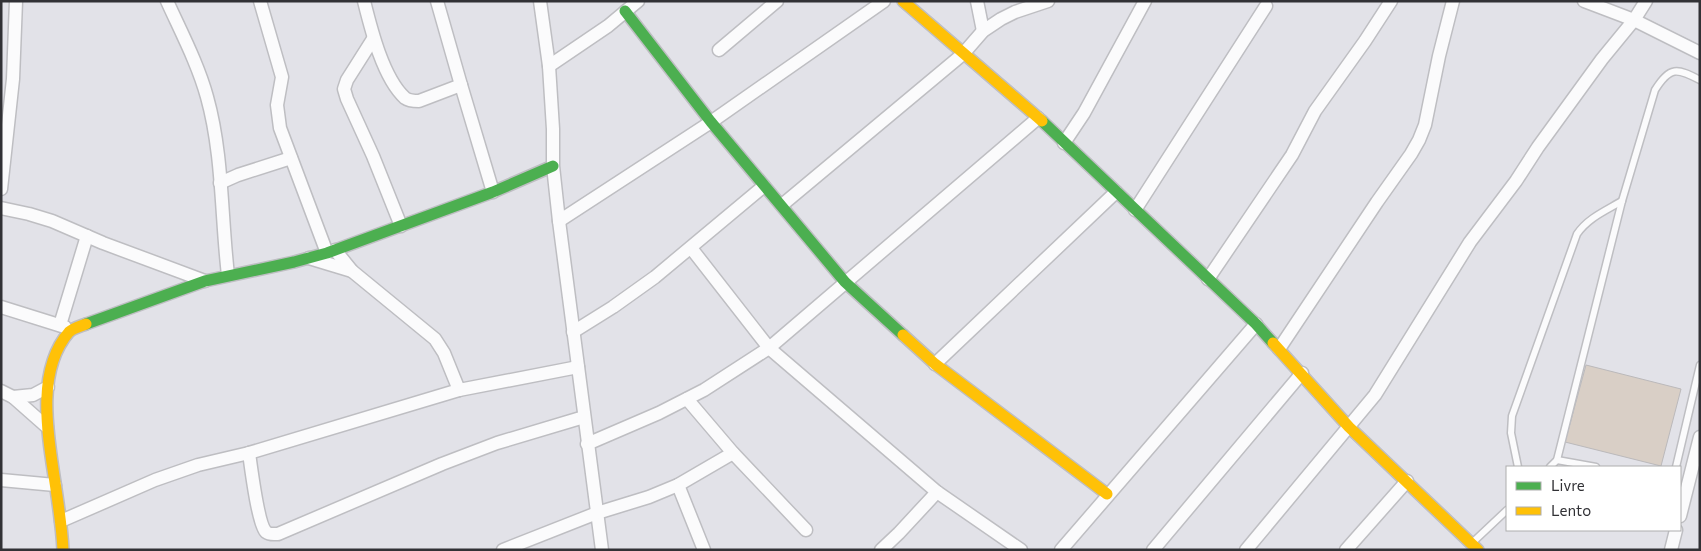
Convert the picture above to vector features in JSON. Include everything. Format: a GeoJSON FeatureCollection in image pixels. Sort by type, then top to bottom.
{"type":"FeatureCollection","features":[{"type":"Feature","properties":{"kind":"street"},"geometry":{"type":"LineString","coordinates":[[1,189],[13,79],[16,1]]}},
{"type":"Feature","properties":{"kind":"street"},"geometry":{"type":"LineString","coordinates":[[167,1],[207,96],[215,139],[228,275]]}},
{"type":"Feature","properties":{"kind":"street"},"geometry":{"type":"LineString","coordinates":[[260,1],[266,16],[282,76],[277,105],[278,119],[291,158],[331,252],[435,339],[444,353],[459,390]]}},
{"type":"Feature","properties":{"kind":"street"},"geometry":{"type":"LineString","coordinates":[[364,1],[373,38],[391,78],[406,99],[419,102],[461,85]]}},
{"type":"Feature","properties":{"kind":"street"},"geometry":{"type":"LineString","coordinates":[[437,1],[493,192]]}},
{"type":"Feature","properties":{"kind":"street"},"geometry":{"type":"LineString","coordinates":[[540,1],[549,66],[553,128],[553,166],[559,221],[602,550]]}},
{"type":"Feature","properties":{"kind":"street"},"geometry":{"type":"LineString","coordinates":[[549,66],[608,26],[638,1]]}},
{"type":"Feature","properties":{"kind":"street"},"geometry":{"type":"LineString","coordinates":[[719,50],[777,1]]}},
{"type":"Feature","properties":{"kind":"street"},"geometry":{"type":"LineString","coordinates":[[559,221],[711,122],[884,1]]}},
{"type":"Feature","properties":{"kind":"street"},"geometry":{"type":"LineString","coordinates":[[903,1],[1038,118],[1256,324],[1349,427],[1408,481],[1475,547]]}},
{"type":"Feature","properties":{"kind":"street"},"geometry":{"type":"LineString","coordinates":[[977,1],[983,31]]}},
{"type":"Feature","properties":{"kind":"street"},"geometry":{"type":"LineString","coordinates":[[782,205],[963,54],[983,31],[1015,12],[1048,1]]}},
{"type":"Feature","properties":{"kind":"street"},"geometry":{"type":"LineString","coordinates":[[1064,143],[1084,113],[1145,1]]}},
{"type":"Feature","properties":{"kind":"street"},"geometry":{"type":"LineString","coordinates":[[1208,280],[1292,155],[1314,111],[1365,41],[1391,1]]}},
{"type":"Feature","properties":{"kind":"street"},"geometry":{"type":"LineString","coordinates":[[1279,349],[1419,140],[1425,125],[1439,56],[1453,1]]}},
{"type":"Feature","properties":{"kind":"street"},"geometry":{"type":"LineString","coordinates":[[1584,1],[1634,20],[1700,53]]}},
{"type":"Feature","properties":{"kind":"street"},"geometry":{"type":"LineString","coordinates":[[1246,550],[1375,395],[1470,242],[1516,181],[1538,147],[1602,59],[1634,20],[1646,1]]}},
{"type":"Feature","properties":{"kind":"street"},"geometry":{"type":"LineString","coordinates":[[1135,210],[1266,6]]}},
{"type":"Feature","properties":{"kind":"street"},"geometry":{"type":"LineString","coordinates":[[625,11],[711,122],[845,282],[935,364],[1107,494]]}},
{"type":"Feature","properties":{"kind":"street"},"geometry":{"type":"LineString","coordinates":[[373,38],[352,69],[344,88],[401,226]]}},
{"type":"Feature","properties":{"kind":"street"},"geometry":{"type":"LineString","coordinates":[[588,444],[659,413],[704,390],[768,348],[1038,118]]}},
{"type":"Feature","properties":{"kind":"street"},"geometry":{"type":"LineString","coordinates":[[220,183],[238,175],[291,158]]}},
{"type":"Feature","properties":{"kind":"street"},"geometry":{"type":"LineString","coordinates":[[1,307],[65,327],[205,281],[331,252],[493,192],[553,166]]}},
{"type":"Feature","properties":{"kind":"street"},"geometry":{"type":"LineString","coordinates":[[573,332],[639,289],[764,186]]}},
{"type":"Feature","properties":{"kind":"street"},"geometry":{"type":"LineString","coordinates":[[935,364],[1116,192]]}},
{"type":"Feature","properties":{"kind":"street"},"geometry":{"type":"LineString","coordinates":[[1,208],[47,219],[205,281]]}},
{"type":"Feature","properties":{"kind":"street"},"geometry":{"type":"LineString","coordinates":[[63,550],[61,521],[47,427],[48,387],[50,371],[65,327],[87,236]]}},
{"type":"Feature","properties":{"kind":"street"},"geometry":{"type":"LineString","coordinates":[[691,248],[768,348],[937,492],[1021,550]]}},
{"type":"Feature","properties":{"kind":"street"},"geometry":{"type":"LineString","coordinates":[[309,258],[352,271]]}},
{"type":"Feature","properties":{"kind":"street"},"geometry":{"type":"LineString","coordinates":[[1061,550],[1107,494],[1256,324]]}},
{"type":"Feature","properties":{"kind":"street"},"geometry":{"type":"LineString","coordinates":[[61,521],[155,480],[198,465],[249,453],[459,390],[578,367]]}},
{"type":"Feature","properties":{"kind":"street"},"geometry":{"type":"LineString","coordinates":[[1153,550],[1302,373]]}},
{"type":"Feature","properties":{"kind":"street"},"geometry":{"type":"LineString","coordinates":[[13,397],[33,395],[48,387]]}},
{"type":"Feature","properties":{"kind":"street"},"geometry":{"type":"LineString","coordinates":[[1,391],[13,397],[47,427]]}},
{"type":"Feature","properties":{"kind":"street"},"geometry":{"type":"LineString","coordinates":[[687,399],[733,453],[806,530]]}},
{"type":"Feature","properties":{"kind":"street"},"geometry":{"type":"LineString","coordinates":[[249,453],[264,528],[271,534],[278,534],[442,464],[497,443],[584,417]]}},
{"type":"Feature","properties":{"kind":"street"},"geometry":{"type":"LineString","coordinates":[[1681,512],[1700,437]]}},
{"type":"Feature","properties":{"kind":"street"},"geometry":{"type":"LineString","coordinates":[[503,550],[597,513],[640,500],[678,485],[733,453]]}},
{"type":"Feature","properties":{"kind":"street"},"geometry":{"type":"LineString","coordinates":[[1,480],[55,485]]}},
{"type":"Feature","properties":{"kind":"street"},"geometry":{"type":"LineString","coordinates":[[1346,550],[1408,481]]}},
{"type":"Feature","properties":{"kind":"street"},"geometry":{"type":"LineString","coordinates":[[678,485],[704,550]]}},
{"type":"Feature","properties":{"kind":"street"},"geometry":{"type":"LineString","coordinates":[[881,550],[937,492]]}},
{"type":"Feature","properties":{"kind":"street"},"geometry":{"type":"LineString","coordinates":[[1671,550],[1676,531]]}},
{"type":"Feature","properties":{"kind":"lane"},"geometry":{"type":"LineString","coordinates":[[1551,466],[1557,460],[1622,201],[1655,90],[1663,77],[1676,70],[1683,71],[1700,80]]}},
{"type":"Feature","properties":{"kind":"lane"},"geometry":{"type":"LineString","coordinates":[[1518,466],[1510,433],[1512,416],[1577,234],[1592,218],[1622,201]]}},
{"type":"Feature","properties":{"kind":"lane"},"geometry":{"type":"LineString","coordinates":[[1676,466],[1700,365]]}},
{"type":"Feature","properties":{"kind":"lane"},"geometry":{"type":"LineString","coordinates":[[1557,460],[1590,466]]}},
{"type":"Feature","properties":{"kind":"lane"},"geometry":{"type":"LineString","coordinates":[[1475,547],[1506,511]]}},
{"type":"Feature","properties":{"kind":"building"},"geometry":{"type":"Polygon","coordinates":[[[1586,365],[1681,389],[1661,466],[1565,442],[1586,365]]]}},
{"type":"Feature","properties":{"kind":"traffic: fast"},"geometry":{"type":"LineString","coordinates":[[625,11],[711,122],[845,282],[903,335]]}},
{"type":"Feature","properties":{"kind":"traffic: fast"},"geometry":{"type":"LineString","coordinates":[[1042,121],[1256,324],[1273,343]]}},
{"type":"Feature","properties":{"kind":"traffic: fast"},"geometry":{"type":"LineString","coordinates":[[86,324],[205,281],[327,253],[493,192],[553,166]]}},
{"type":"Feature","properties":{"kind":"traffic: slow"},"geometry":{"type":"LineString","coordinates":[[903,1],[1042,121]]}},
{"type":"Feature","properties":{"kind":"traffic: slow"},"geometry":{"type":"LineString","coordinates":[[63,550],[48,429],[48,387],[51,367],[58,348],[69,332],[86,324]]}},
{"type":"Feature","properties":{"kind":"traffic: slow"},"geometry":{"type":"LineString","coordinates":[[903,335],[935,364],[1107,494]]}},
{"type":"Feature","properties":{"kind":"traffic: slow"},"geometry":{"type":"LineString","coordinates":[[1273,343],[1349,427],[1478,550]]}}]}
